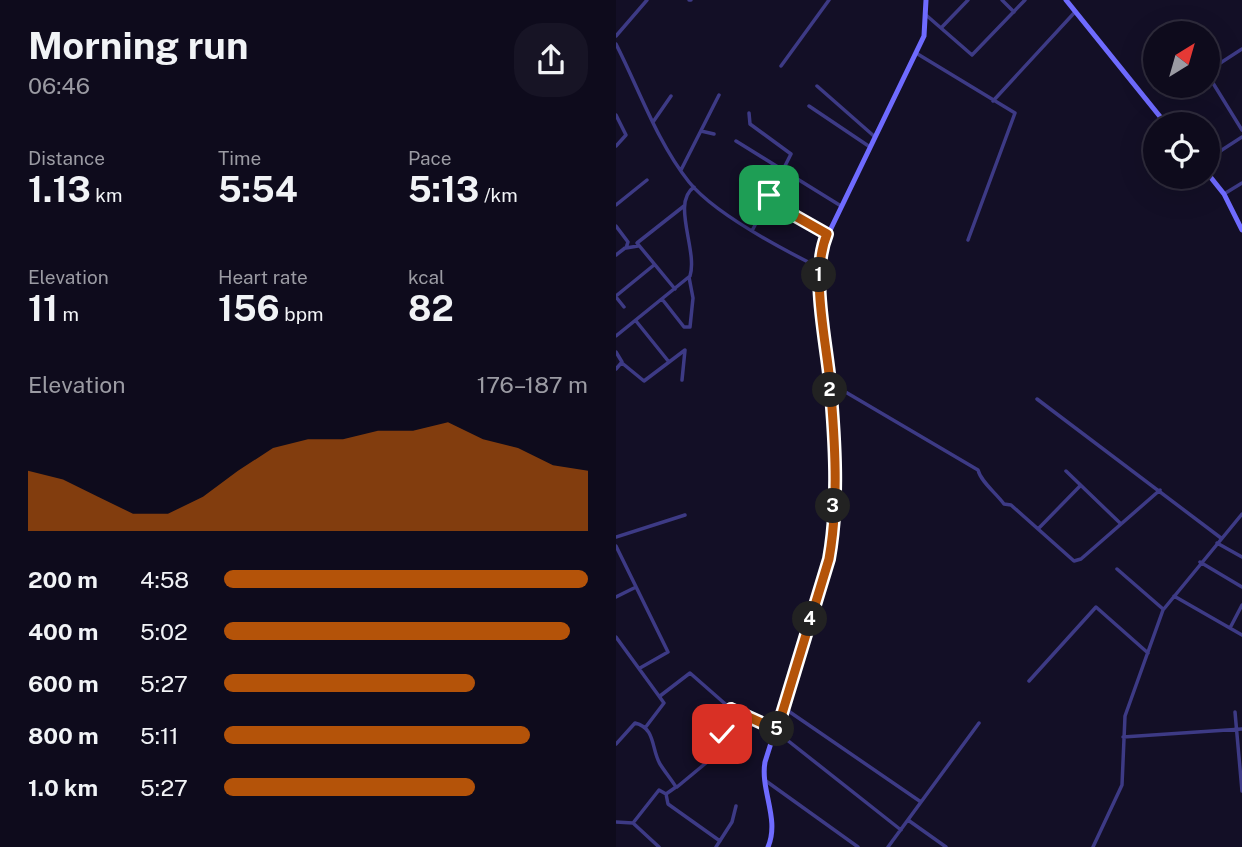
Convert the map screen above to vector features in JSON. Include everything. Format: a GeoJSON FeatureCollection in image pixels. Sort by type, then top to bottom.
{"type":"FeatureCollection","features":[{"type":"Feature","properties":{"kind":"street"},"geometry":{"type":"LineString","coordinates":[[616,36],[647,0]]}},
{"type":"Feature","properties":{"kind":"street"},"geometry":{"type":"LineString","coordinates":[[781,66],[829,0]]}},
{"type":"Feature","properties":{"kind":"street"},"geometry":{"type":"LineString","coordinates":[[768,847],[772,826],[764,772],[831,550],[834,481],[830,386],[818,267],[827,234],[924,36],[926,0]]}},
{"type":"Feature","properties":{"kind":"street"},"geometry":{"type":"LineString","coordinates":[[942,27],[968,0]]}},
{"type":"Feature","properties":{"kind":"street"},"geometry":{"type":"LineString","coordinates":[[1002,0],[1014,12]]}},
{"type":"Feature","properties":{"kind":"street"},"geometry":{"type":"LineString","coordinates":[[926,14],[972,55],[1026,0]]}},
{"type":"Feature","properties":{"kind":"street"},"geometry":{"type":"LineString","coordinates":[[1066,0],[1156,112]]}},
{"type":"Feature","properties":{"kind":"street"},"geometry":{"type":"LineString","coordinates":[[993,101],[1075,12]]}},
{"type":"Feature","properties":{"kind":"street"},"geometry":{"type":"LineString","coordinates":[[616,44],[653,122],[694,187],[752,231],[818,267]]}},
{"type":"Feature","properties":{"kind":"street"},"geometry":{"type":"LineString","coordinates":[[1220,65],[1242,49]]}},
{"type":"Feature","properties":{"kind":"street"},"geometry":{"type":"LineString","coordinates":[[916,53],[1016,115],[968,240]]}},
{"type":"Feature","properties":{"kind":"street"},"geometry":{"type":"LineString","coordinates":[[817,86],[875,137]]}},
{"type":"Feature","properties":{"kind":"street"},"geometry":{"type":"LineString","coordinates":[[1220,93],[1242,130]]}},
{"type":"Feature","properties":{"kind":"street"},"geometry":{"type":"LineString","coordinates":[[653,122],[671,96]]}},
{"type":"Feature","properties":{"kind":"street"},"geometry":{"type":"LineString","coordinates":[[681,170],[719,96]]}},
{"type":"Feature","properties":{"kind":"street"},"geometry":{"type":"LineString","coordinates":[[809,106],[870,147]]}},
{"type":"Feature","properties":{"kind":"street"},"geometry":{"type":"LineString","coordinates":[[749,113],[750,124],[791,154],[752,231]]}},
{"type":"Feature","properties":{"kind":"street"},"geometry":{"type":"LineString","coordinates":[[616,115],[626,135],[616,146]]}},
{"type":"Feature","properties":{"kind":"street"},"geometry":{"type":"LineString","coordinates":[[701,131],[713,134]]}},
{"type":"Feature","properties":{"kind":"street"},"geometry":{"type":"LineString","coordinates":[[1220,151],[1242,137]]}},
{"type":"Feature","properties":{"kind":"street"},"geometry":{"type":"LineString","coordinates":[[736,141],[841,206]]}},
{"type":"Feature","properties":{"kind":"street"},"geometry":{"type":"LineString","coordinates":[[616,205],[647,180]]}},
{"type":"Feature","properties":{"kind":"street"},"geometry":{"type":"LineString","coordinates":[[1224,194],[1242,183]]}},
{"type":"Feature","properties":{"kind":"street"},"geometry":{"type":"LineString","coordinates":[[662,299],[684,327],[690,327],[693,298],[689,277],[692,257],[684,206],[685,197],[694,187]]}},
{"type":"Feature","properties":{"kind":"street"},"geometry":{"type":"LineString","coordinates":[[1220,189],[1242,230]]}},
{"type":"Feature","properties":{"kind":"street"},"geometry":{"type":"LineString","coordinates":[[767,200],[827,234]]}},
{"type":"Feature","properties":{"kind":"street"},"geometry":{"type":"LineString","coordinates":[[638,246],[640,239],[684,206]]}},
{"type":"Feature","properties":{"kind":"street"},"geometry":{"type":"LineString","coordinates":[[616,226],[628,242],[616,255]]}},
{"type":"Feature","properties":{"kind":"street"},"geometry":{"type":"LineString","coordinates":[[625,248],[638,246]]}},
{"type":"Feature","properties":{"kind":"street"},"geometry":{"type":"LineString","coordinates":[[638,246],[675,289]]}},
{"type":"Feature","properties":{"kind":"street"},"geometry":{"type":"LineString","coordinates":[[624,307],[616,296],[654,265]]}},
{"type":"Feature","properties":{"kind":"street"},"geometry":{"type":"LineString","coordinates":[[616,336],[689,277]]}},
{"type":"Feature","properties":{"kind":"street"},"geometry":{"type":"LineString","coordinates":[[636,321],[669,362]]}},
{"type":"Feature","properties":{"kind":"street"},"geometry":{"type":"LineString","coordinates":[[616,352],[622,363],[642,381],[686,351],[682,380]]}},
{"type":"Feature","properties":{"kind":"street"},"geometry":{"type":"LineString","coordinates":[[616,369],[622,363]]}},
{"type":"Feature","properties":{"kind":"street"},"geometry":{"type":"LineString","coordinates":[[830,386],[837,387],[978,470],[980,478],[990,485],[1004,504],[1011,505],[1073,561],[1081,559],[1160,490]]}},
{"type":"Feature","properties":{"kind":"street"},"geometry":{"type":"LineString","coordinates":[[1037,399],[1221,538]]}},
{"type":"Feature","properties":{"kind":"street"},"geometry":{"type":"LineString","coordinates":[[1066,471],[1121,523]]}},
{"type":"Feature","properties":{"kind":"street"},"geometry":{"type":"LineString","coordinates":[[1038,529],[1080,486]]}},
{"type":"Feature","properties":{"kind":"street"},"geometry":{"type":"LineString","coordinates":[[1093,847],[1122,785],[1125,716],[1163,610],[1242,514]]}},
{"type":"Feature","properties":{"kind":"street"},"geometry":{"type":"LineString","coordinates":[[616,537],[685,515]]}},
{"type":"Feature","properties":{"kind":"street"},"geometry":{"type":"LineString","coordinates":[[1217,543],[1242,557]]}},
{"type":"Feature","properties":{"kind":"street"},"geometry":{"type":"LineString","coordinates":[[616,546],[668,652],[640,668]]}},
{"type":"Feature","properties":{"kind":"street"},"geometry":{"type":"LineString","coordinates":[[1200,562],[1242,587]]}},
{"type":"Feature","properties":{"kind":"street"},"geometry":{"type":"LineString","coordinates":[[1117,569],[1163,610]]}},
{"type":"Feature","properties":{"kind":"street"},"geometry":{"type":"LineString","coordinates":[[616,597],[635,588]]}},
{"type":"Feature","properties":{"kind":"street"},"geometry":{"type":"LineString","coordinates":[[1174,596],[1242,635]]}},
{"type":"Feature","properties":{"kind":"street"},"geometry":{"type":"LineString","coordinates":[[1230,628],[1242,605]]}},
{"type":"Feature","properties":{"kind":"street"},"geometry":{"type":"LineString","coordinates":[[1029,681],[1096,607],[1148,653]]}},
{"type":"Feature","properties":{"kind":"street"},"geometry":{"type":"LineString","coordinates":[[616,637],[618,646],[640,668],[664,704],[645,728]]}},
{"type":"Feature","properties":{"kind":"street"},"geometry":{"type":"LineString","coordinates":[[660,696],[690,673],[731,709],[777,731],[901,830]]}},
{"type":"Feature","properties":{"kind":"street"},"geometry":{"type":"LineString","coordinates":[[784,708],[921,802]]}},
{"type":"Feature","properties":{"kind":"street"},"geometry":{"type":"LineString","coordinates":[[666,794],[706,763],[706,753],[728,725],[731,709]]}},
{"type":"Feature","properties":{"kind":"street"},"geometry":{"type":"LineString","coordinates":[[1235,712],[1242,791]]}},
{"type":"Feature","properties":{"kind":"street"},"geometry":{"type":"LineString","coordinates":[[616,744],[635,723],[645,728],[652,737],[658,761],[676,787]]}},
{"type":"Feature","properties":{"kind":"street"},"geometry":{"type":"LineString","coordinates":[[888,847],[979,723]]}},
{"type":"Feature","properties":{"kind":"street"},"geometry":{"type":"LineString","coordinates":[[1123,737],[1242,729]]}},
{"type":"Feature","properties":{"kind":"street"},"geometry":{"type":"LineString","coordinates":[[764,772],[767,782],[858,847]]}},
{"type":"Feature","properties":{"kind":"street"},"geometry":{"type":"LineString","coordinates":[[633,823],[659,790],[666,794],[668,804],[720,841]]}},
{"type":"Feature","properties":{"kind":"street"},"geometry":{"type":"LineString","coordinates":[[716,847],[732,822],[736,806]]}},
{"type":"Feature","properties":{"kind":"street"},"geometry":{"type":"LineString","coordinates":[[908,820],[946,847]]}},
{"type":"Feature","properties":{"kind":"street"},"geometry":{"type":"LineString","coordinates":[[616,822],[633,823],[659,847]]}},
{"type":"Feature","properties":{"kind":"route"},"geometry":{"type":"LineString","coordinates":[[722,734],[728,725],[731,709],[777,730],[829,559],[833,532],[830,386],[818,267],[827,234],[767,200],[769,195]]}}]}
